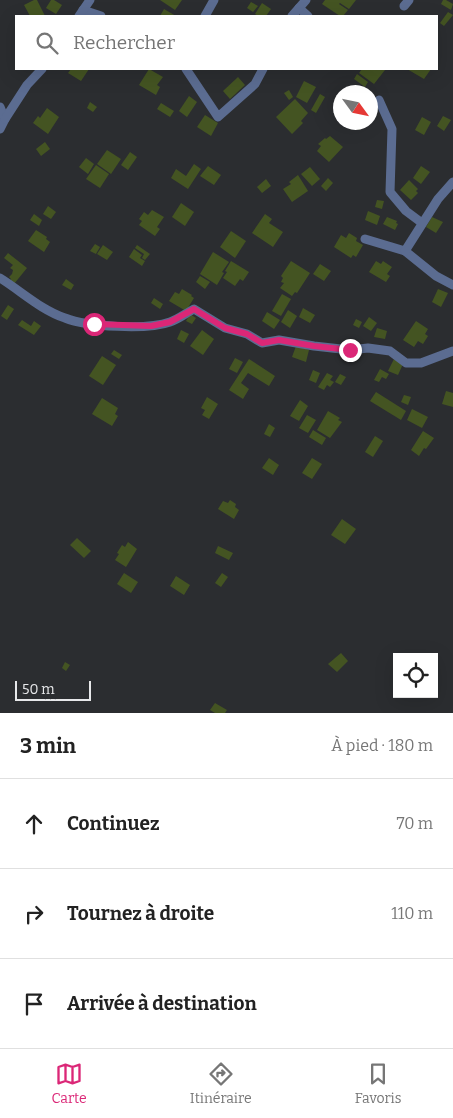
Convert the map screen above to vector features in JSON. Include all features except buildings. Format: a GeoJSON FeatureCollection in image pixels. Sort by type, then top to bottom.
{"type":"FeatureCollection","features":[{"type":"Feature","properties":{"kind":"street"},"geometry":{"type":"LineString","coordinates":[[90,0],[81,13],[94,15]]}},
{"type":"Feature","properties":{"kind":"street"},"geometry":{"type":"LineString","coordinates":[[206,15],[214,0]]}},
{"type":"Feature","properties":{"kind":"street"},"geometry":{"type":"LineString","coordinates":[[293,15],[306,0]]}},
{"type":"Feature","properties":{"kind":"street"},"geometry":{"type":"LineString","coordinates":[[299,8],[307,15]]}},
{"type":"Feature","properties":{"kind":"street"},"geometry":{"type":"LineString","coordinates":[[0,129],[27,85],[41,70]]}},
{"type":"Feature","properties":{"kind":"street"},"geometry":{"type":"LineString","coordinates":[[187,70],[218,117],[255,84],[262,70]]}},
{"type":"Feature","properties":{"kind":"street"},"geometry":{"type":"LineString","coordinates":[[380,100],[392,129],[390,192],[406,211],[422,223]]}},
{"type":"Feature","properties":{"kind":"street"},"geometry":{"type":"LineString","coordinates":[[0,107],[5,120]]}},
{"type":"Feature","properties":{"kind":"street"},"geometry":{"type":"LineString","coordinates":[[404,251],[438,199],[453,182]]}},
{"type":"Feature","properties":{"kind":"street"},"geometry":{"type":"LineString","coordinates":[[365,239],[404,251],[436,276],[453,285]]}},
{"type":"Feature","properties":{"kind":"street"},"geometry":{"type":"LineString","coordinates":[[0,278],[51,312],[66,319],[94,324],[151,326],[170,322],[194,309],[225,328],[247,334],[262,343],[279,340],[350,350],[368,348],[390,351],[406,363],[421,363],[453,351]]}},
{"type":"Feature","properties":{"kind":"route"},"geometry":{"type":"LineString","coordinates":[[94,324],[151,326],[170,322],[194,309],[225,328],[247,334],[262,343],[279,340],[350,350]]}}]}
